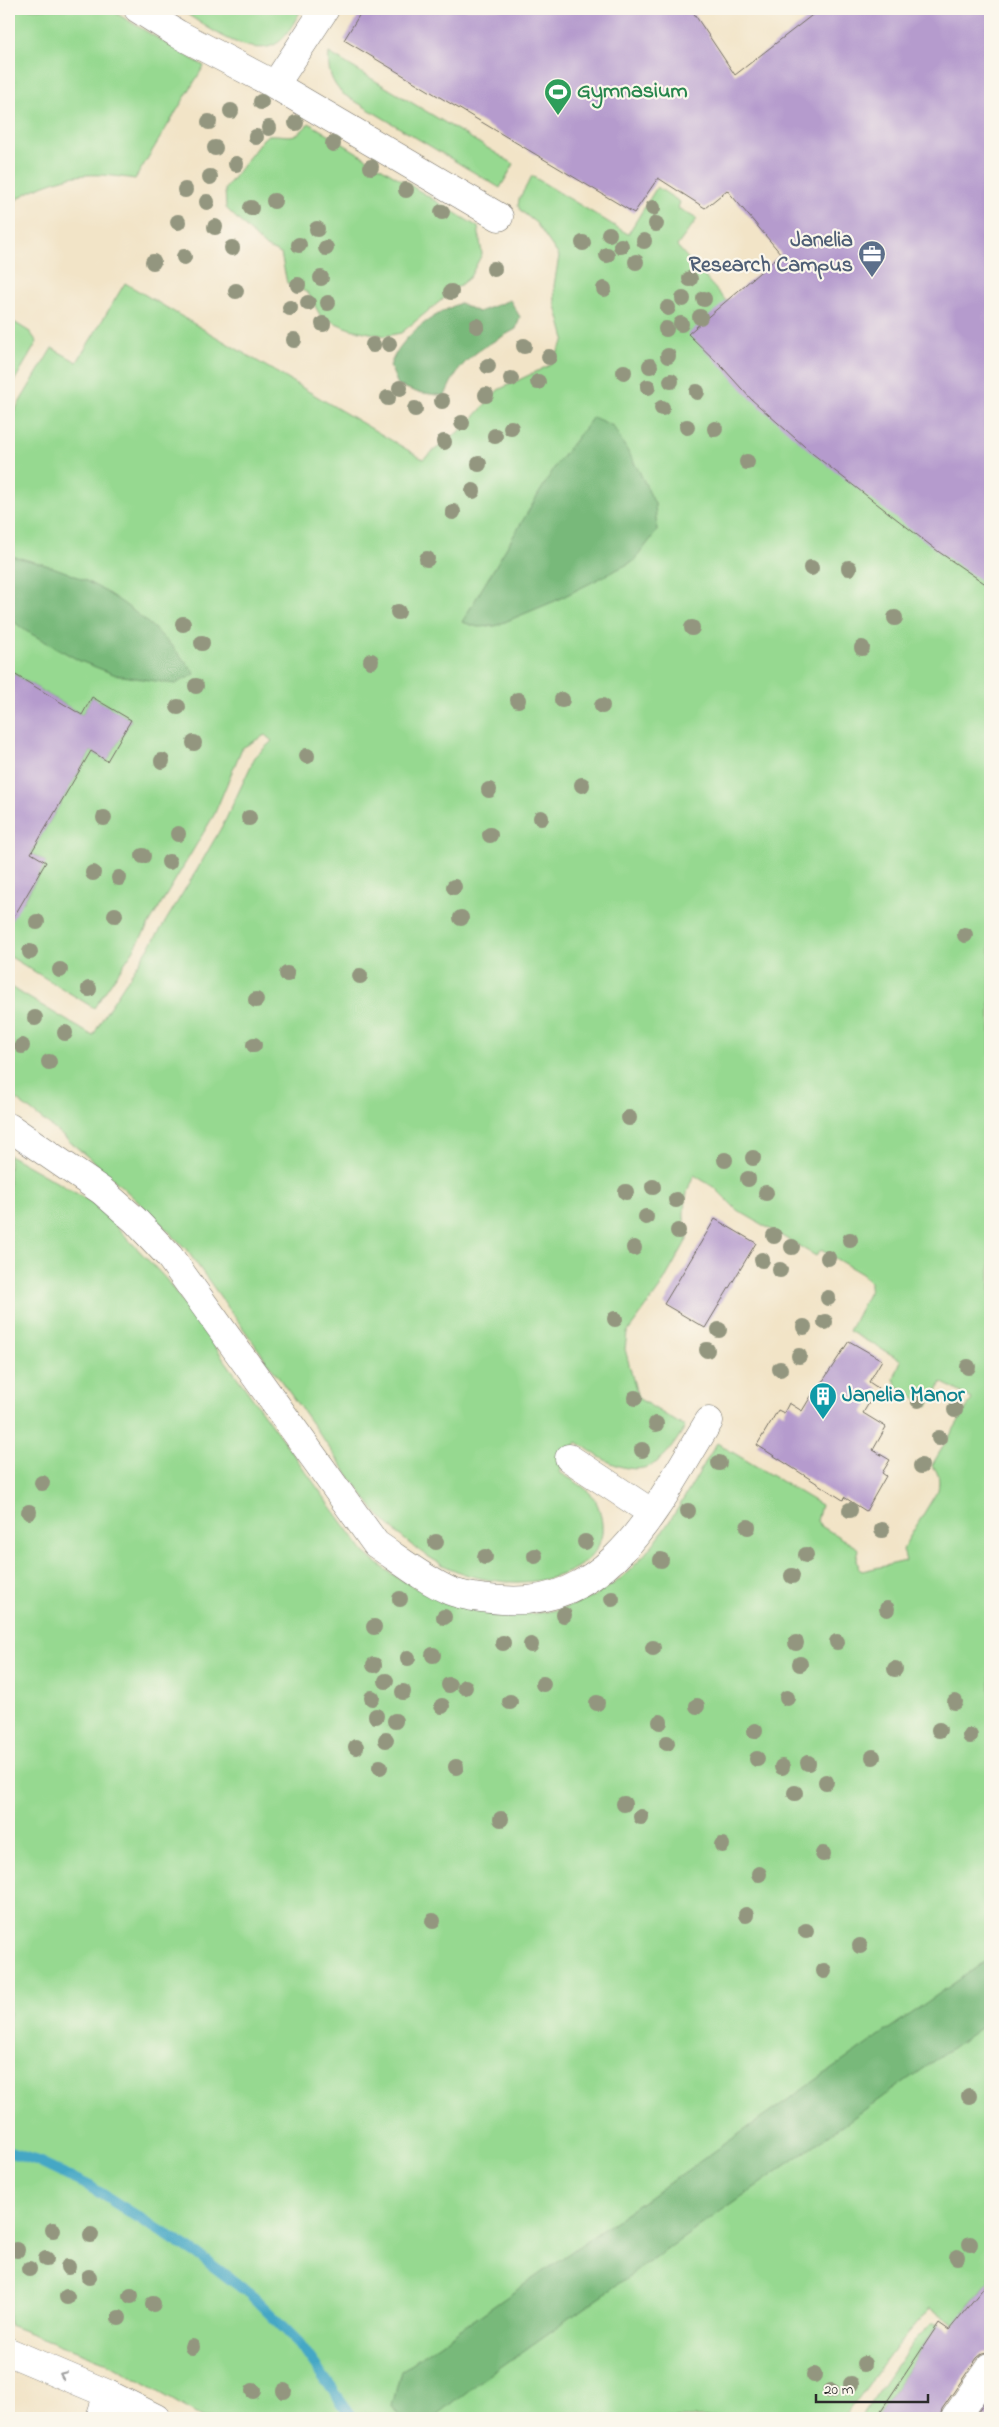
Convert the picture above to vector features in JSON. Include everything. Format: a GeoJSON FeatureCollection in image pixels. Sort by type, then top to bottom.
{"type":"FeatureCollection","features":[{"type":"Feature","properties":{"kind":"main road"},"geometry":{"type":"LineString","coordinates":[[138,9],[178,34],[274,85],[500,217]]}},
{"type":"Feature","properties":{"kind":"main road"},"geometry":{"type":"LineString","coordinates":[[274,85],[325,9]]}},
{"type":"Feature","properties":{"kind":"main road"},"geometry":{"type":"LineString","coordinates":[[9,1127],[102,1191],[135,1220],[162,1249],[212,1313],[376,1544],[414,1570],[451,1591],[488,1599],[525,1602],[561,1594],[588,1581],[618,1556],[652,1513],[709,1420]]}},
{"type":"Feature","properties":{"kind":"main road"},"geometry":{"type":"LineString","coordinates":[[569,1458],[652,1513]]}},
{"type":"Feature","properties":{"kind":"main road"},"geometry":{"type":"LineString","coordinates":[[9,2352],[104,2406],[156,2418]]}},
{"type":"Feature","properties":{"kind":"main road"},"geometry":{"type":"LineString","coordinates":[[955,2418],[990,2367]]}},
{"type":"Feature","properties":{"kind":"green space"},"geometry":{"type":"Polygon","coordinates":[[[9,9],[109,9],[204,66],[135,179],[98,175],[69,177],[49,183],[28,193],[12,204],[9,210],[9,9]]]}},
{"type":"Feature","properties":{"kind":"green space"},"geometry":{"type":"Polygon","coordinates":[[[179,9],[302,9],[283,39],[274,45],[263,48],[251,47],[225,37],[179,9]]]}},
{"type":"Feature","properties":{"kind":"green space"},"geometry":{"type":"Polygon","coordinates":[[[329,53],[514,164],[500,188],[343,94],[335,85],[331,75],[329,53]]]}},
{"type":"Feature","properties":{"kind":"green space"},"geometry":{"type":"Polygon","coordinates":[[[309,123],[478,227],[482,254],[470,277],[401,333],[385,336],[350,329],[321,317],[308,293],[287,283],[281,254],[266,247],[226,208],[225,189],[263,139],[268,135],[295,135],[309,123]]]}},
{"type":"Feature","properties":{"kind":"green space"},"geometry":{"type":"Polygon","coordinates":[[[950,166],[990,204],[990,2280],[964,2311],[968,2332],[930,2308],[896,2347],[844,2418],[204,2418],[108,2363],[9,2325],[9,1155],[95,1204],[166,1279],[364,1552],[393,1574],[425,1593],[459,1606],[495,1613],[530,1614],[565,1608],[598,1594],[629,1571],[655,1542],[677,1510],[717,1443],[821,1505],[817,1521],[821,1526],[859,1549],[857,1559],[859,1569],[862,1571],[906,1561],[903,1550],[906,1543],[938,1490],[938,1477],[932,1465],[972,1399],[942,1382],[928,1406],[897,1386],[894,1379],[901,1360],[849,1331],[870,1290],[870,1282],[862,1274],[821,1250],[816,1256],[737,1210],[715,1188],[694,1175],[684,1207],[684,1221],[688,1238],[660,1288],[627,1333],[625,1349],[638,1398],[685,1427],[678,1439],[662,1458],[644,1468],[621,1467],[603,1459],[577,1442],[559,1472],[589,1492],[598,1505],[602,1524],[601,1538],[596,1550],[587,1560],[563,1574],[536,1581],[507,1582],[482,1579],[459,1572],[435,1561],[413,1546],[383,1520],[186,1249],[144,1207],[100,1168],[56,1130],[9,1094],[9,986],[93,1036],[201,863],[225,821],[255,757],[272,741],[265,735],[242,748],[214,815],[133,951],[94,1008],[9,956],[9,894],[23,902],[46,862],[31,853],[91,751],[107,761],[131,720],[92,697],[82,715],[9,671],[9,420],[52,348],[77,362],[125,283],[423,459],[466,426],[498,390],[550,365],[565,339],[555,302],[554,286],[559,256],[536,223],[521,211],[518,206],[519,199],[532,176],[628,234],[657,187],[680,202],[678,208],[697,219],[677,246],[727,302],[950,166]]]}},
{"type":"Feature","properties":{"kind":"green space"},"geometry":{"type":"Polygon","coordinates":[[[510,300],[520,317],[516,329],[473,355],[458,372],[445,396],[416,392],[398,385],[390,366],[395,355],[409,336],[428,320],[460,303],[478,312],[510,300]]]}},
{"type":"Feature","properties":{"kind":"green space"},"geometry":{"type":"Polygon","coordinates":[[[9,319],[30,332],[37,342],[9,390],[9,319]]]}},
{"type":"Feature","properties":{"kind":"green space"},"geometry":{"type":"Polygon","coordinates":[[[593,417],[613,426],[639,471],[655,504],[657,531],[634,561],[555,601],[495,626],[478,627],[462,622],[556,465],[593,417]]]}},
{"type":"Feature","properties":{"kind":"green space"},"geometry":{"type":"Polygon","coordinates":[[[9,556],[62,571],[106,592],[126,605],[163,637],[195,674],[175,684],[116,675],[80,661],[26,631],[9,618],[9,556]]]}},
{"type":"Feature","properties":{"kind":"green space"},"geometry":{"type":"Polygon","coordinates":[[[990,1958],[990,2021],[478,2383],[435,2417],[400,2418],[392,2406],[401,2371],[990,1958]]]}},
{"type":"Feature","properties":{"kind":"green space"},"geometry":{"type":"Polygon","coordinates":[[[932,2323],[939,2323],[876,2418],[860,2418],[914,2341],[932,2323]]]}},
{"type":"Feature","properties":{"kind":"building","name":"Janelia Research Campus"},"geometry":{"type":"Polygon","coordinates":[[[363,9],[691,9],[735,75],[820,9],[990,9],[990,587],[939,552],[813,454],[751,399],[688,334],[781,254],[727,190],[705,208],[658,178],[634,213],[344,40],[363,9]]]}},
{"type":"Feature","properties":{"kind":"building"},"geometry":{"type":"Polygon","coordinates":[[[9,671],[82,715],[92,697],[131,720],[107,761],[91,751],[31,853],[46,862],[9,925],[9,671]]]}},
{"type":"Feature","properties":{"kind":"building"},"geometry":{"type":"Polygon","coordinates":[[[715,1219],[756,1243],[705,1328],[664,1304],[715,1219]]]}},
{"type":"Feature","properties":{"kind":"building","name":"Janelia Manor"},"geometry":{"type":"Polygon","coordinates":[[[849,1341],[882,1360],[869,1382],[878,1388],[863,1413],[886,1427],[873,1450],[890,1460],[882,1473],[886,1476],[866,1511],[844,1497],[843,1500],[757,1445],[778,1410],[784,1413],[789,1403],[802,1411],[849,1341]]]}},
{"type":"Feature","properties":{"kind":"building"},"geometry":{"type":"Polygon","coordinates":[[[990,2280],[990,2352],[983,2353],[977,2358],[942,2409],[940,2418],[876,2418],[939,2323],[949,2330],[990,2280]]]}},
{"type":"Feature","properties":{"kind":"building"},"geometry":{"type":"Polygon","coordinates":[[[990,2394],[990,2418],[974,2418],[990,2394]]]}},
{"type":"Feature","properties":{"kind":"waterway"},"geometry":{"type":"LineString","coordinates":[[9,2152],[37,2161],[89,2186],[200,2256],[250,2294],[299,2343],[353,2418]]}},
{"type":"Feature","properties":{"kind":"place","name":"Gymnasium"},"geometry":{"type":"Point","coordinates":[558,116]}},
{"type":"Feature","properties":{"kind":"place","name":"Janelia Research Campus"},"geometry":{"type":"Point","coordinates":[872,278]}},
{"type":"Feature","properties":{"kind":"place","name":"Janelia Manor"},"geometry":{"type":"Point","coordinates":[823,1420]}}]}
